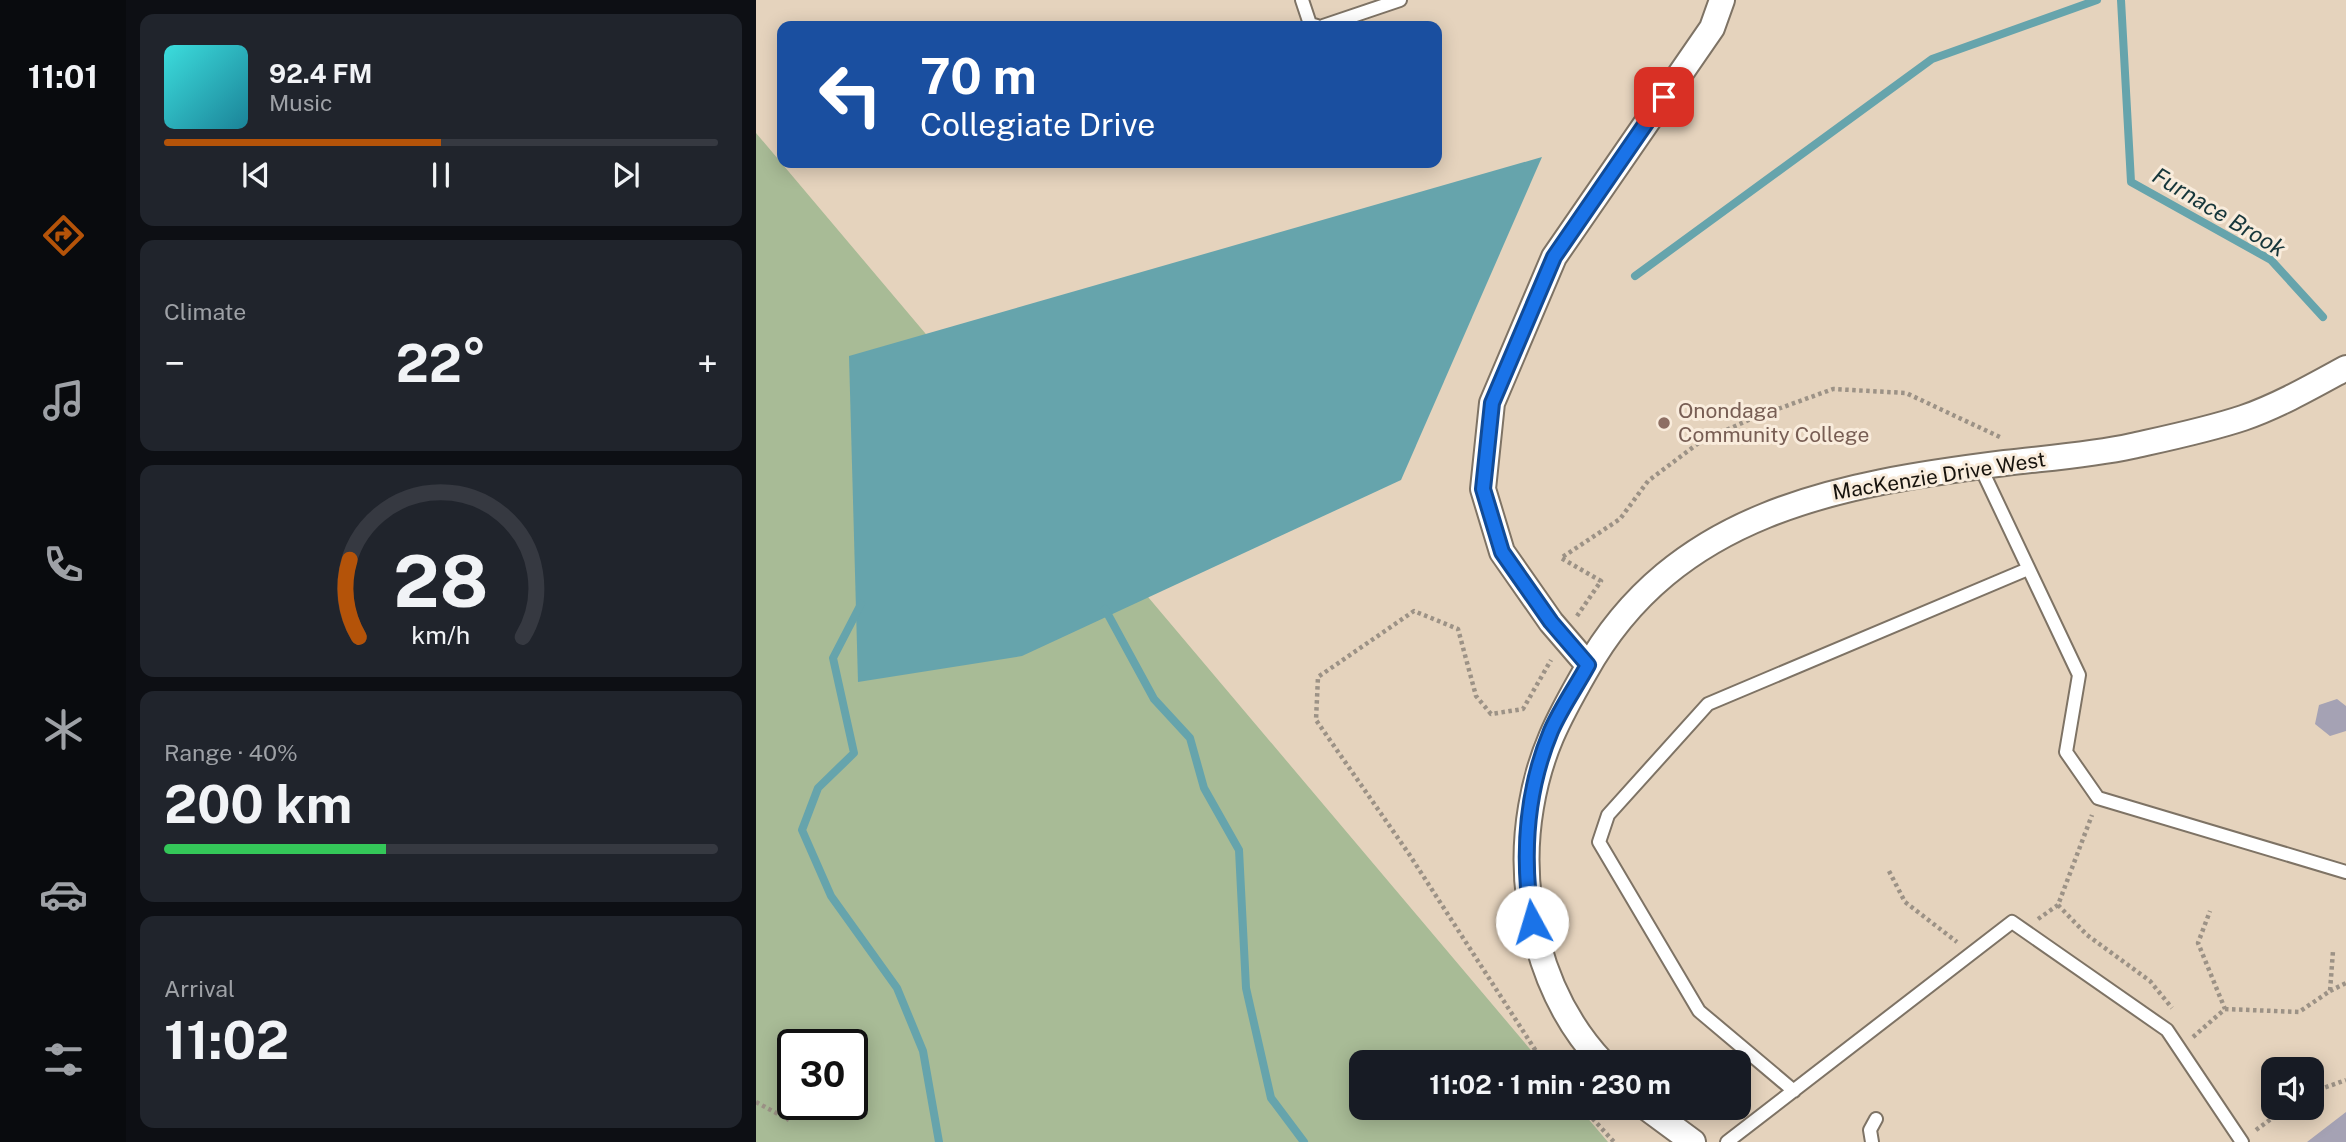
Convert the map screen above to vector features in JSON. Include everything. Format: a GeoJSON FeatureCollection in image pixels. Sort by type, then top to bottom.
{"type":"FeatureCollection","features":[{"type":"Feature","properties":{"kind":"street"},"geometry":{"type":"LineString","coordinates":[[1588,665],[1563,636],[1502,552],[1483,489],[1492,403],[1554,257],[1712,28],[1722,0]]}},
{"type":"Feature","properties":{"kind":"street","name":"MacKenzie Drive West"},"geometry":{"type":"LineString","coordinates":[[1591,1050],[1560,1001],[1536,943],[1529,900],[1527,829],[1535,781],[1552,730],[1603,640],[1643,594],[1693,554],[1749,521],[1809,498],[1980,466],[2129,447],[2244,418],[2346,368]]}},
{"type":"Feature","properties":{"kind":"street"},"geometry":{"type":"LineString","coordinates":[[1663,1120],[1693,1142]]}},
{"type":"Feature","properties":{"kind":"lane"},"geometry":{"type":"LineString","coordinates":[[1301,0],[1309,21]]}},
{"type":"Feature","properties":{"kind":"lane"},"geometry":{"type":"LineString","coordinates":[[1338,21],[1400,0]]}},
{"type":"Feature","properties":{"kind":"lane"},"geometry":{"type":"LineString","coordinates":[[1980,466],[2079,675],[2066,751],[2098,798],[2346,872]]}},
{"type":"Feature","properties":{"kind":"lane"},"geometry":{"type":"LineString","coordinates":[[1794,1091],[1699,1011],[1599,842],[1608,815],[1708,704],[2028,569]]}},
{"type":"Feature","properties":{"kind":"lane"},"geometry":{"type":"LineString","coordinates":[[1727,1142],[2012,922],[2167,1030],[2241,1142]]}},
{"type":"Feature","properties":{"kind":"lane"},"geometry":{"type":"LineString","coordinates":[[1872,1142],[1870,1130],[1876,1119]]}},
{"type":"Feature","properties":{"kind":"path"},"geometry":{"type":"LineString","coordinates":[[1535,1050],[1409,854],[1315,720],[1318,677],[1414,611],[1458,629],[1476,696],[1491,715],[1522,709],[1563,636],[1601,581],[1561,558],[1619,519],[1648,481],[1700,442],[1753,418],[1833,389],[1906,393],[2005,440],[2025,461]]}},
{"type":"Feature","properties":{"kind":"path"},"geometry":{"type":"LineString","coordinates":[[2023,930],[2057,905],[2098,798]]}},
{"type":"Feature","properties":{"kind":"path"},"geometry":{"type":"LineString","coordinates":[[1889,871],[1905,902],[1972,953]]}},
{"type":"Feature","properties":{"kind":"path"},"geometry":{"type":"LineString","coordinates":[[2057,905],[2087,935],[2150,981],[2179,1017]]}},
{"type":"Feature","properties":{"kind":"path"},"geometry":{"type":"LineString","coordinates":[[2210,911],[2198,943],[2225,1009]]}},
{"type":"Feature","properties":{"kind":"path"},"geometry":{"type":"LineString","coordinates":[[2330,990],[2333,951]]}},
{"type":"Feature","properties":{"kind":"path"},"geometry":{"type":"LineString","coordinates":[[2179,1048],[2225,1009],[2299,1012],[2330,990],[2346,983]]}},
{"type":"Feature","properties":{"kind":"path"},"geometry":{"type":"LineString","coordinates":[[2187,1027],[2194,1036]]}},
{"type":"Feature","properties":{"kind":"path"},"geometry":{"type":"LineString","coordinates":[[2324,1088],[2346,1080]]}},
{"type":"Feature","properties":{"kind":"path"},"geometry":{"type":"LineString","coordinates":[[756,1101],[777,1113]]}},
{"type":"Feature","properties":{"kind":"path"},"geometry":{"type":"LineString","coordinates":[[1594,1120],[1614,1142]]}},
{"type":"Feature","properties":{"kind":"path"},"geometry":{"type":"LineString","coordinates":[[2241,1142],[2270,1120]]}},
{"type":"Feature","properties":{"kind":"shaded area","name":"Onondaga Community College"},"geometry":{"type":"Polygon","coordinates":[[[756,0],[2346,0],[2346,1142],[1586,1142],[1567,1120],[1751,1120],[1751,1050],[1508,1050],[782,168],[1442,168],[1442,21],[777,21],[777,162],[756,137],[756,0]]]}},
{"type":"Feature","properties":{"kind":"green space"},"geometry":{"type":"Polygon","coordinates":[[[756,133],[777,158],[777,168],[786,168],[1531,1050],[1349,1050],[1349,1120],[1589,1120],[1608,1142],[756,1142],[756,133]]]}},
{"type":"Feature","properties":{"kind":"water"},"geometry":{"type":"Polygon","coordinates":[[[1542,157],[1401,480],[1022,656],[858,682],[849,356],[1542,157]]]}},
{"type":"Feature","properties":{"kind":"building"},"geometry":{"type":"Polygon","coordinates":[[[2337,699],[2346,706],[2346,731],[2330,736],[2315,724],[2319,705],[2337,699]]]}},
{"type":"Feature","properties":{"kind":"building"},"geometry":{"type":"Polygon","coordinates":[[[2346,1112],[2346,1142],[2307,1142],[2346,1112]]]}},
{"type":"Feature","properties":{"kind":"waterway"},"geometry":{"type":"LineString","coordinates":[[1635,276],[1932,59],[2097,0]]}},
{"type":"Feature","properties":{"kind":"waterway","name":"Furnace Brook"},"geometry":{"type":"LineString","coordinates":[[2121,0],[2131,182],[2271,260],[2323,317]]}},
{"type":"Feature","properties":{"kind":"waterway"},"geometry":{"type":"LineString","coordinates":[[861,604],[833,658],[854,753],[818,788],[802,830],[831,896],[897,988],[923,1051],[939,1142]]}},
{"type":"Feature","properties":{"kind":"waterway"},"geometry":{"type":"LineString","coordinates":[[1105,609],[1154,699],[1190,738],[1204,788],[1239,850],[1246,988],[1271,1098],[1304,1142]]}},
{"type":"Feature","properties":{"kind":"place","name":"Onondaga Community College"},"geometry":{"type":"Point","coordinates":[1664,423]}},
{"type":"Feature","properties":{"kind":"route"},"geometry":{"type":"LineString","coordinates":[[1532,922],[1527,829],[1535,781],[1552,730],[1588,665],[1551,622],[1502,552],[1483,489],[1492,403],[1554,257],[1664,97]]}}]}
